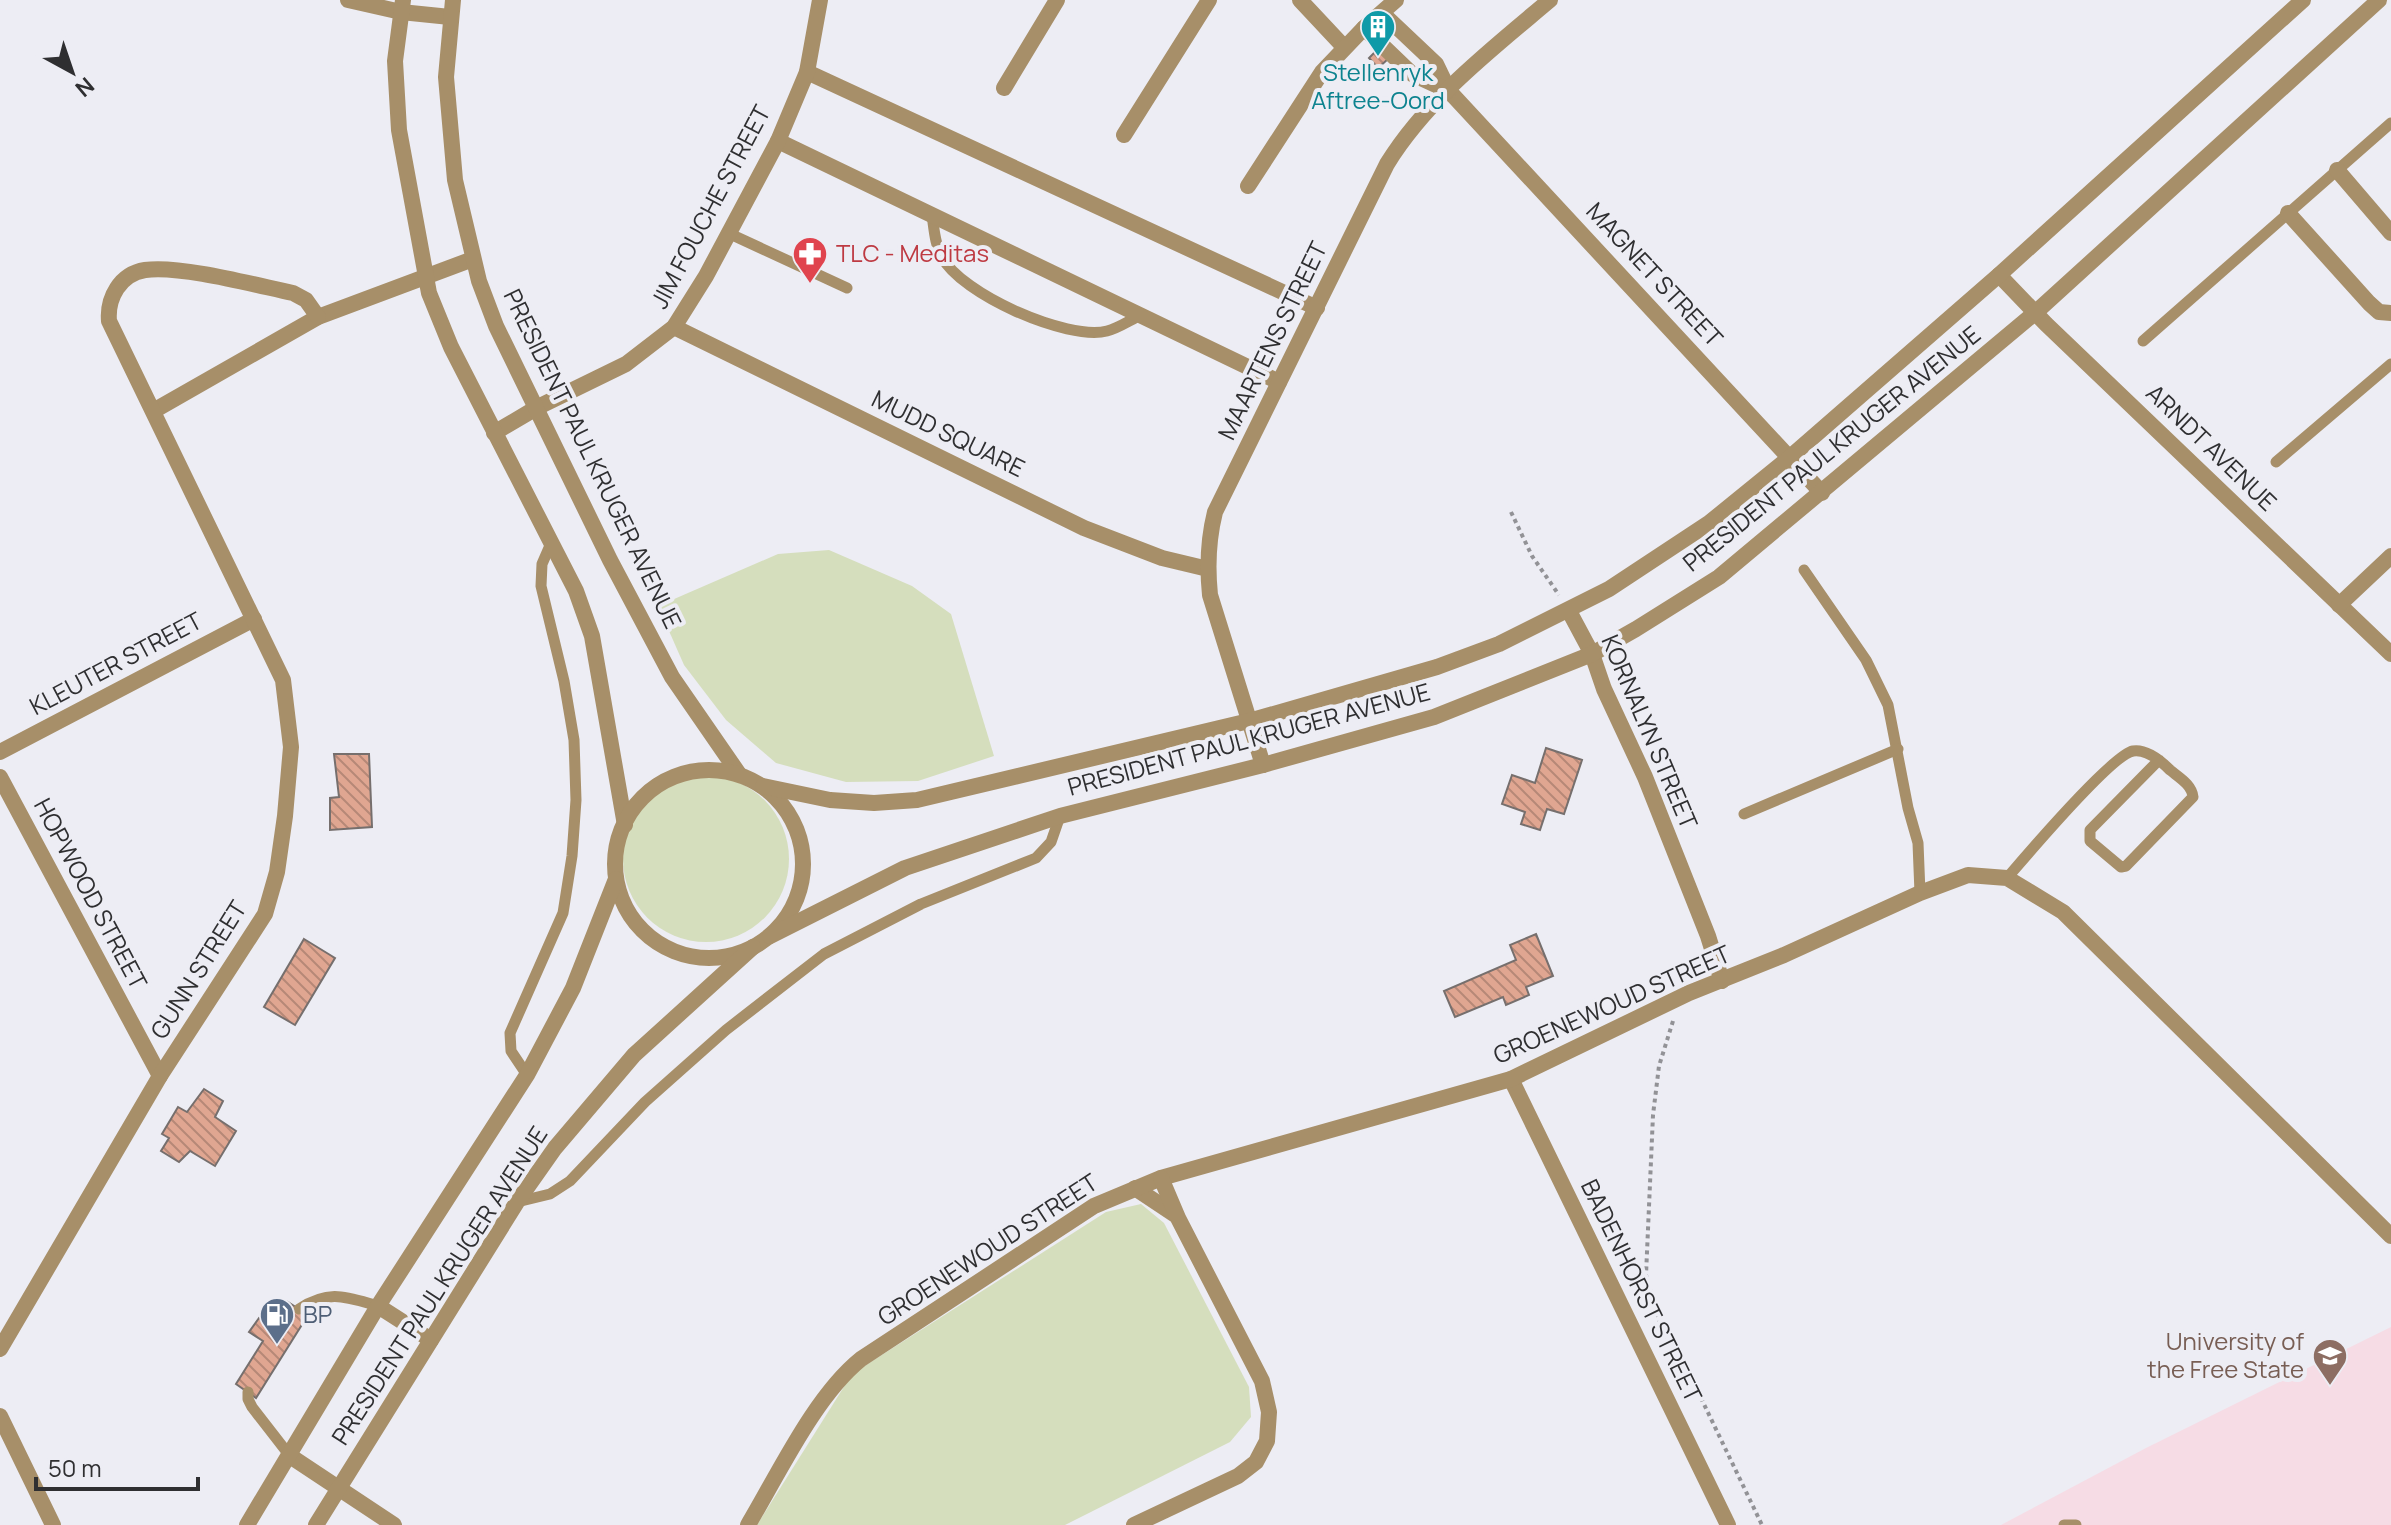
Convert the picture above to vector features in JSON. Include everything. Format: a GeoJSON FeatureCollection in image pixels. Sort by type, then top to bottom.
{"type":"FeatureCollection","features":[{"type":"Feature","properties":{"kind":"street"},"geometry":{"type":"LineString","coordinates":[[348,0],[402,6],[450,17]]}},
{"type":"Feature","properties":{"kind":"street","name":"PRESIDENT PAUL KRUGER AVENUE"},"geometry":{"type":"LineString","coordinates":[[453,0],[446,77],[455,180],[473,259],[496,326],[610,560],[672,677],[739,774]]}},
{"type":"Feature","properties":{"kind":"street","name":"JIM FOUCHE STREET"},"geometry":{"type":"LineString","coordinates":[[494,433],[538,407],[626,364],[674,327],[706,276],[778,141],[807,72],[820,0]]}},
{"type":"Feature","properties":{"kind":"street"},"geometry":{"type":"LineString","coordinates":[[1004,88],[1057,0]]}},
{"type":"Feature","properties":{"kind":"street"},"geometry":{"type":"LineString","coordinates":[[1124,135],[1209,0]]}},
{"type":"Feature","properties":{"kind":"street"},"geometry":{"type":"LineString","coordinates":[[1300,0],[1344,47]]}},
{"type":"Feature","properties":{"kind":"street"},"geometry":{"type":"LineString","coordinates":[[1248,186],[1322,72],[1344,47],[1396,0]]}},
{"type":"Feature","properties":{"kind":"street","name":"MAARTENS STREET"},"geometry":{"type":"LineString","coordinates":[[1263,765],[1210,595],[1209,536],[1215,512],[1387,164],[1410,129],[1496,45],[1550,0]]}},
{"type":"Feature","properties":{"kind":"street","name":"PRESIDENT PAUL KRUGER AVENUE"},"geometry":{"type":"LineString","coordinates":[[763,786],[830,800],[874,803],[917,800],[1249,721],[1437,667],[1499,644],[1569,611],[1685,541],[1789,458],[1999,275],[2303,0]]}},
{"type":"Feature","properties":{"kind":"street","name":"PRESIDENT PAUL KRUGER AVENUE"},"geometry":{"type":"LineString","coordinates":[[770,936],[905,868],[1060,816],[1263,765],[1434,717],[1592,654],[1719,577],[1822,493],[2036,312],[2379,0]]}},
{"type":"Feature","properties":{"kind":"street"},"geometry":{"type":"LineString","coordinates":[[402,6],[395,61],[399,130],[429,293],[451,347],[576,591],[592,636],[625,825]]}},
{"type":"Feature","properties":{"kind":"street"},"geometry":{"type":"LineString","coordinates":[[1382,13],[1436,64],[1449,91]]}},
{"type":"Feature","properties":{"kind":"street"},"geometry":{"type":"LineString","coordinates":[[1364,28],[1412,74],[1449,91]]}},
{"type":"Feature","properties":{"kind":"street"},"geometry":{"type":"LineString","coordinates":[[807,72],[1317,308]]}},
{"type":"Feature","properties":{"kind":"street","name":"MAGNET STREET"},"geometry":{"type":"LineString","coordinates":[[1449,91],[1822,493]]}},
{"type":"Feature","properties":{"kind":"street"},"geometry":{"type":"LineString","coordinates":[[778,141],[1279,382]]}},
{"type":"Feature","properties":{"kind":"street"},"geometry":{"type":"LineString","coordinates":[[2337,170],[2391,233]]}},
{"type":"Feature","properties":{"kind":"street"},"geometry":{"type":"LineString","coordinates":[[2288,213],[2369,303],[2379,312],[2391,313]]}},
{"type":"Feature","properties":{"kind":"street"},"geometry":{"type":"LineString","coordinates":[[155,410],[318,317],[473,259]]}},
{"type":"Feature","properties":{"kind":"street","name":"GUNN STREET"},"geometry":{"type":"LineString","coordinates":[[0,1349],[160,1076],[265,914],[277,872],[291,747],[283,680],[155,410],[109,321],[109,302],[116,288],[127,278],[144,270],[180,271],[293,293],[306,300],[318,317]]}},
{"type":"Feature","properties":{"kind":"street","name":"ARNDT AVENUE"},"geometry":{"type":"LineString","coordinates":[[1999,275],[2391,654]]}},
{"type":"Feature","properties":{"kind":"street","name":"MUDD SQUARE"},"geometry":{"type":"LineString","coordinates":[[674,327],[1084,528],[1152,555],[1208,569]]}},
{"type":"Feature","properties":{"kind":"street"},"geometry":{"type":"LineString","coordinates":[[2339,605],[2391,556]]}},
{"type":"Feature","properties":{"kind":"street","name":"KORNALYN STREET"},"geometry":{"type":"LineString","coordinates":[[1569,611],[1592,654],[1604,689],[1645,777],[1708,936],[1722,981]]}},
{"type":"Feature","properties":{"kind":"street","name":"KLEUTER STREET"},"geometry":{"type":"LineString","coordinates":[[0,752],[254,619]]}},
{"type":"Feature","properties":{"kind":"street"},"geometry":{"type":"LineString","coordinates":[[708,769],[739,774],[763,786],[787,810],[801,841],[803,876],[792,909],[770,936],[753,947],[725,957],[695,957],[667,948],[642,931],[625,907],[616,879],[618,842],[625,825],[630,813],[651,790],[678,775],[708,769]]}},
{"type":"Feature","properties":{"kind":"street","name":"HOPWOOD STREET"},"geometry":{"type":"LineString","coordinates":[[0,777],[160,1076]]}},
{"type":"Feature","properties":{"kind":"street","name":"GROENEWOUD STREET"},"geometry":{"type":"LineString","coordinates":[[748,1525],[824,1398],[843,1374],[1094,1206],[1161,1178],[1511,1079],[1689,993],[1968,875],[2007,878],[2063,912],[2391,1236]]}},
{"type":"Feature","properties":{"kind":"street","name":"PRESIDENT PAUL KRUGER AVENUE"},"geometry":{"type":"LineString","coordinates":[[247,1525],[378,1306],[527,1075],[573,988],[616,879]]}},
{"type":"Feature","properties":{"kind":"street","name":"PRESIDENT PAUL KRUGER AVENUE"},"geometry":{"type":"LineString","coordinates":[[316,1525],[517,1202],[555,1148],[634,1055],[753,947]]}},
{"type":"Feature","properties":{"kind":"street","name":"BADENHORST STREET"},"geometry":{"type":"LineString","coordinates":[[1511,1079],[1728,1525]]}},
{"type":"Feature","properties":{"kind":"street"},"geometry":{"type":"LineString","coordinates":[[1134,1525],[1238,1476],[1256,1462],[1267,1441],[1269,1412],[1262,1381],[1178,1218],[1161,1178]]}},
{"type":"Feature","properties":{"kind":"street"},"geometry":{"type":"LineString","coordinates":[[1135,1188],[1178,1218]]}},
{"type":"Feature","properties":{"kind":"street"},"geometry":{"type":"LineString","coordinates":[[378,1306],[431,1340]]}},
{"type":"Feature","properties":{"kind":"street"},"geometry":{"type":"LineString","coordinates":[[0,1416],[53,1525]]}},
{"type":"Feature","properties":{"kind":"street"},"geometry":{"type":"LineString","coordinates":[[290,1456],[394,1525]]}},
{"type":"Feature","properties":{"kind":"lane"},"geometry":{"type":"LineString","coordinates":[[2143,341],[2391,123]]}},
{"type":"Feature","properties":{"kind":"lane"},"geometry":{"type":"LineString","coordinates":[[932,215],[940,256],[955,276],[976,292],[1031,317],[1075,331],[1106,331],[1141,315]]}},
{"type":"Feature","properties":{"kind":"lane"},"geometry":{"type":"LineString","coordinates":[[728,233],[847,288]]}},
{"type":"Feature","properties":{"kind":"lane"},"geometry":{"type":"LineString","coordinates":[[2276,462],[2391,364]]}},
{"type":"Feature","properties":{"kind":"lane"},"geometry":{"type":"LineString","coordinates":[[527,1075],[511,1051],[510,1033],[563,913],[572,856],[576,800],[574,740],[564,681],[541,586],[542,564],[552,541]]}},
{"type":"Feature","properties":{"kind":"lane"},"geometry":{"type":"LineString","coordinates":[[1804,570],[1866,660],[1888,705],[1918,843],[1920,893]]}},
{"type":"Feature","properties":{"kind":"lane"},"geometry":{"type":"LineString","coordinates":[[1744,814],[1898,749]]}},
{"type":"Feature","properties":{"kind":"lane"},"geometry":{"type":"LineString","coordinates":[[2007,878],[2129,751],[2140,751],[2159,760],[2191,787],[2193,797],[2126,866],[2121,867],[2090,841],[2090,830],[2159,760]]}},
{"type":"Feature","properties":{"kind":"lane"},"geometry":{"type":"LineString","coordinates":[[517,1202],[550,1194],[570,1181],[645,1102],[726,1030],[824,954],[921,904],[1036,858],[1051,842],[1060,816]]}},
{"type":"Feature","properties":{"kind":"lane"},"geometry":{"type":"LineString","coordinates":[[299,1309],[315,1299],[337,1295],[378,1306]]}},
{"type":"Feature","properties":{"kind":"lane"},"geometry":{"type":"LineString","coordinates":[[248,1392],[252,1407],[290,1456]]}},
{"type":"Feature","properties":{"kind":"lane"},"geometry":{"type":"LineString","coordinates":[[2064,1525],[2076,1525]]}},
{"type":"Feature","properties":{"kind":"path"},"geometry":{"type":"LineString","coordinates":[[1511,512],[1532,556],[1569,611]]}},
{"type":"Feature","properties":{"kind":"path"},"geometry":{"type":"LineString","coordinates":[[1680,1000],[1659,1066],[1653,1115],[1646,1275],[1660,1324],[1701,1398],[1762,1525]]}},
{"type":"Feature","properties":{"kind":"shaded area","name":"University of the Free State"},"geometry":{"type":"Polygon","coordinates":[[[2391,1327],[2391,1525],[2001,1525],[2146,1448],[2391,1327]]]}},
{"type":"Feature","properties":{"kind":"green space"},"geometry":{"type":"Polygon","coordinates":[[[829,550],[912,586],[951,614],[994,756],[918,781],[846,782],[776,763],[726,720],[684,665],[658,606],[778,554],[829,550]]]}},
{"type":"Feature","properties":{"kind":"green space"},"geometry":{"type":"Polygon","coordinates":[[[706,776],[738,782],[765,800],[783,827],[789,859],[783,891],[765,918],[738,936],[706,942],[674,936],[647,918],[629,891],[623,859],[629,827],[647,800],[674,782],[706,776]]]}},
{"type":"Feature","properties":{"kind":"green space"},"geometry":{"type":"Polygon","coordinates":[[[1141,1204],[1164,1223],[1249,1387],[1251,1417],[1230,1442],[1065,1525],[757,1525],[852,1374],[1106,1212],[1141,1204]]]}},
{"type":"Feature","properties":{"kind":"building","name":"Stellenryk Aftree-Oord"},"geometry":{"type":"Polygon","coordinates":[[[1378,49],[1388,59],[1378,68],[1369,58],[1378,49]]]}},
{"type":"Feature","properties":{"kind":"building"},"geometry":{"type":"Polygon","coordinates":[[[1546,748],[1582,760],[1564,814],[1547,809],[1540,830],[1521,824],[1525,812],[1502,804],[1512,775],[1535,783],[1546,748]]]}},
{"type":"Feature","properties":{"kind":"building"},"geometry":{"type":"Polygon","coordinates":[[[334,754],[369,754],[372,827],[330,830],[330,798],[339,797],[334,754]]]}},
{"type":"Feature","properties":{"kind":"building"},"geometry":{"type":"Polygon","coordinates":[[[1536,934],[1553,976],[1526,987],[1529,995],[1506,1005],[1503,997],[1455,1017],[1444,991],[1516,960],[1510,945],[1536,934]]]}},
{"type":"Feature","properties":{"kind":"building"},"geometry":{"type":"Polygon","coordinates":[[[304,939],[335,958],[295,1025],[264,1007],[304,939]]]}},
{"type":"Feature","properties":{"kind":"building"},"geometry":{"type":"Polygon","coordinates":[[[204,1089],[223,1101],[215,1117],[236,1131],[215,1166],[190,1151],[179,1162],[161,1151],[169,1138],[162,1134],[178,1107],[187,1112],[204,1089]]]}},
{"type":"Feature","properties":{"kind":"building"},"geometry":{"type":"Polygon","coordinates":[[[288,1302],[308,1315],[256,1398],[236,1384],[263,1341],[249,1332],[259,1318],[273,1327],[288,1302]]]}},
{"type":"Feature","properties":{"kind":"place","name":"Stellenryk Aftree-Oord"},"geometry":{"type":"Point","coordinates":[1378,58]}},
{"type":"Feature","properties":{"kind":"place","name":"TLC - Meditas"},"geometry":{"type":"Point","coordinates":[810,285]}},
{"type":"Feature","properties":{"kind":"place","name":"BP"},"geometry":{"type":"Point","coordinates":[277,1346]}},
{"type":"Feature","properties":{"kind":"place","name":"University of the Free State"},"geometry":{"type":"Point","coordinates":[2330,1387]}}]}
